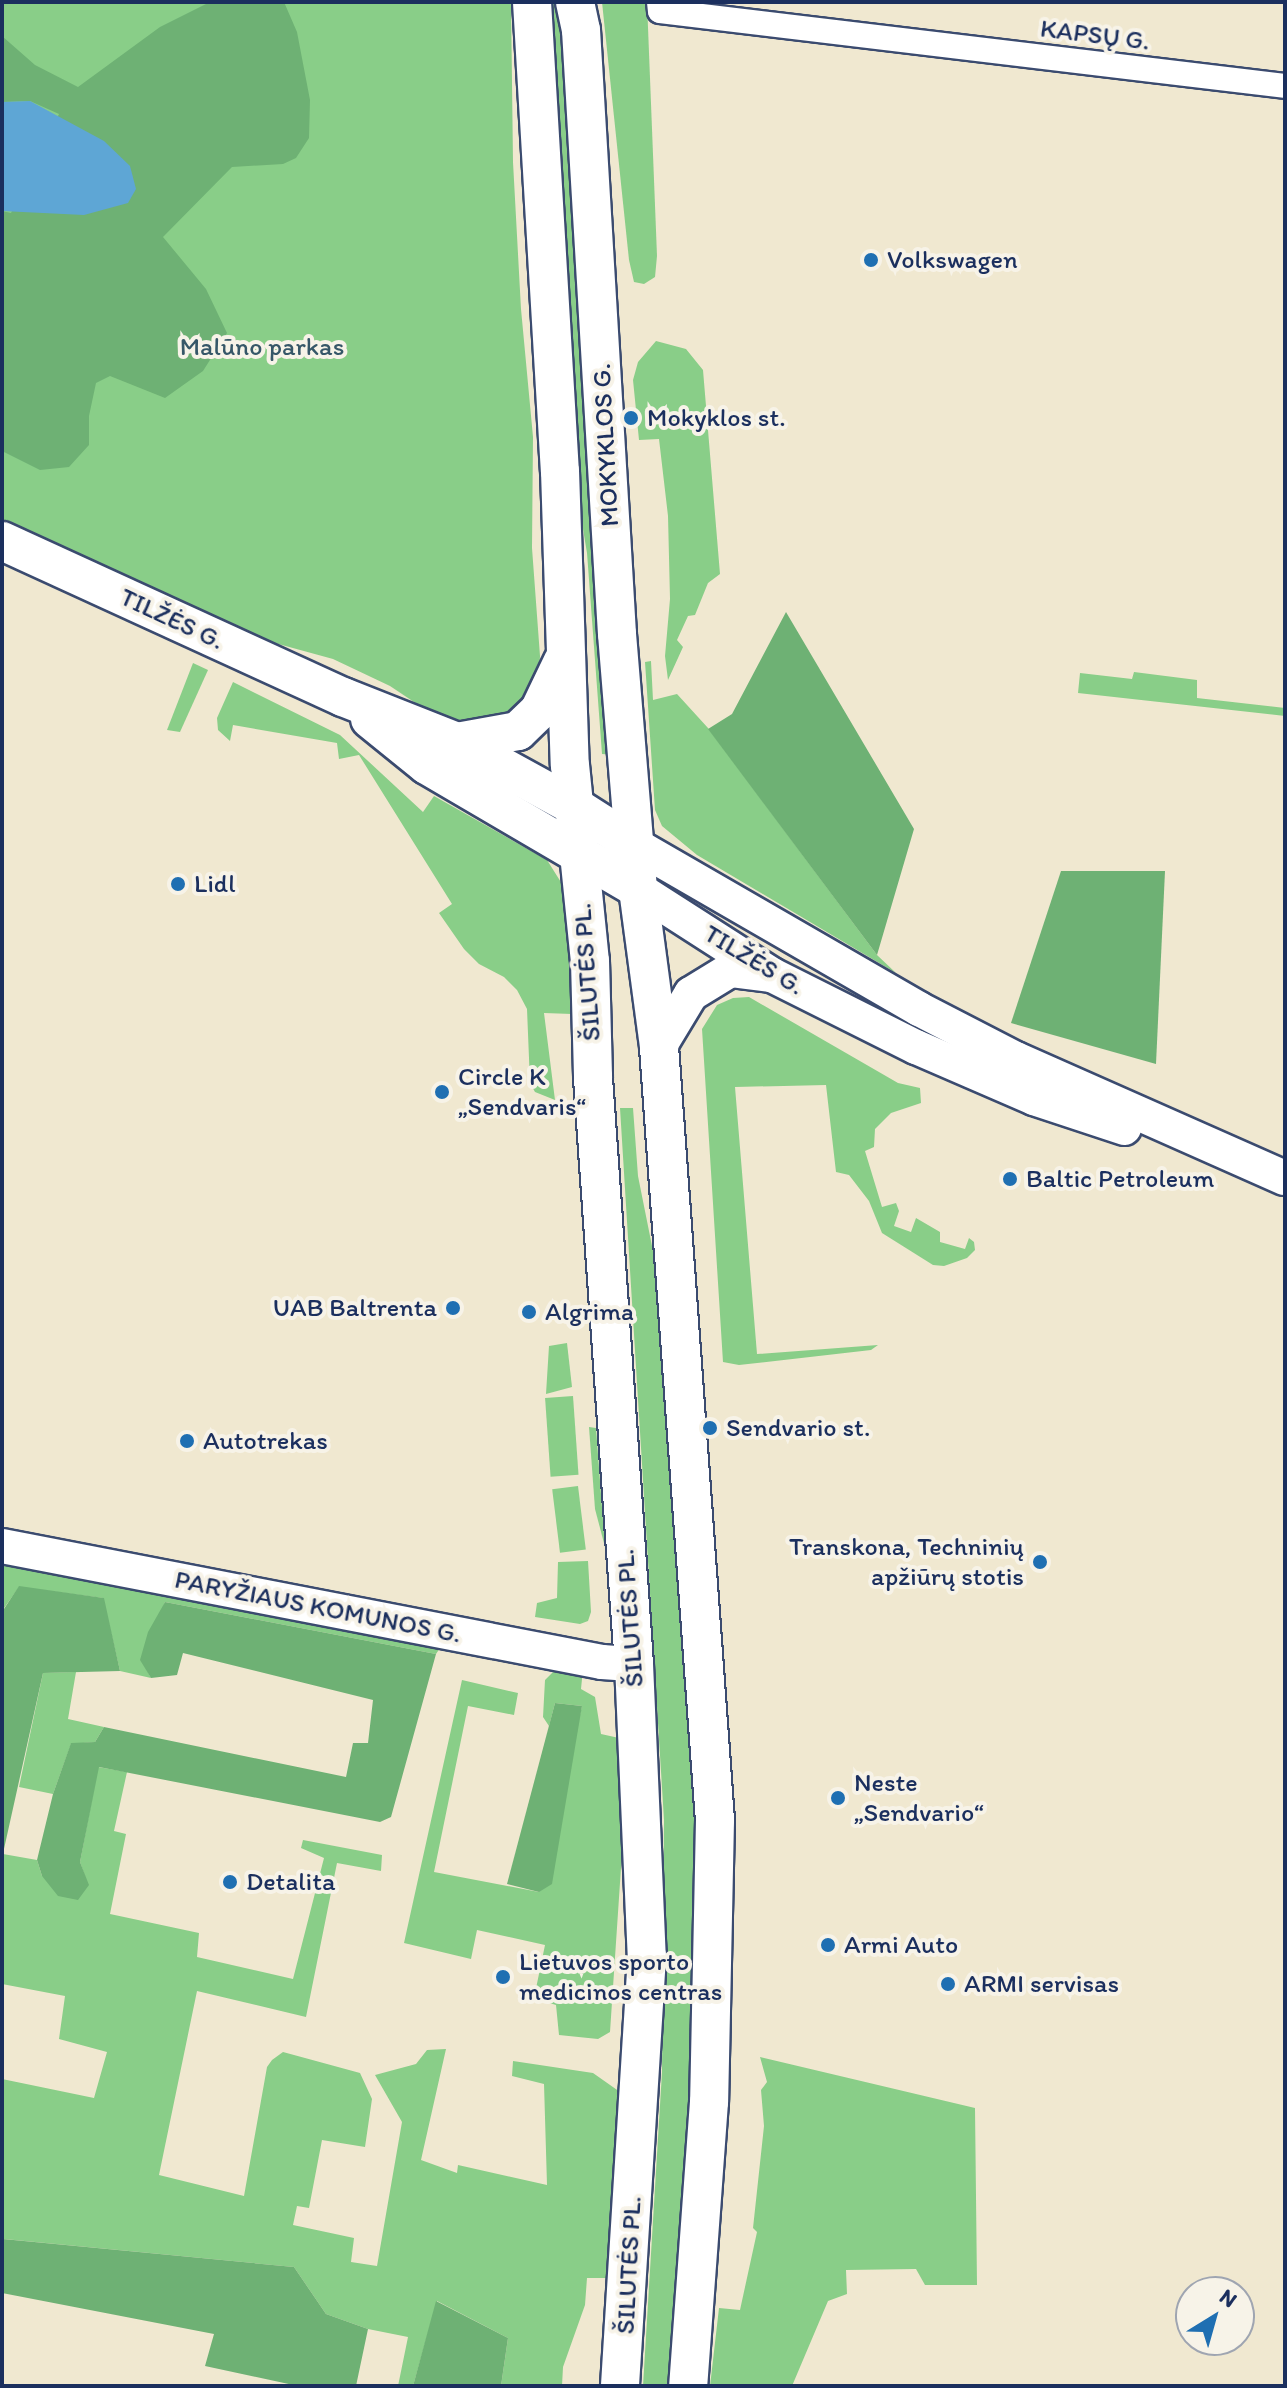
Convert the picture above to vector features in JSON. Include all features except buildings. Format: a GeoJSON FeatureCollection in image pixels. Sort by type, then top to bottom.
{"type":"FeatureCollection","features":[{"type":"Feature","properties":{"kind":"main road","name":"MOKYKLOS G."},"geometry":{"type":"LineString","coordinates":[[532,2],[577,851]]}},
{"type":"Feature","properties":{"kind":"main road","name":"MOKYKLOS G."},"geometry":{"type":"LineString","coordinates":[[575,2],[581,30],[617,634],[638,889]]}},
{"type":"Feature","properties":{"kind":"main road","name":"TILŽĖS G."},"geometry":{"type":"LineString","coordinates":[[2,541],[343,697],[457,742],[574,806],[635,845],[919,1009],[1016,1059],[1204,1145],[1285,1178]]}},
{"type":"Feature","properties":{"kind":"main road"},"geometry":{"type":"LineString","coordinates":[[457,742],[508,734],[528,722],[539,711],[567,651]]}},
{"type":"Feature","properties":{"kind":"main road","name":"TILŽĖS G."},"geometry":{"type":"LineString","coordinates":[[343,697],[427,765],[577,851],[772,975],[916,1047],[1034,1098],[1111,1126],[1204,1145]]}},
{"type":"Feature","properties":{"kind":"main road","name":"ŠILUTĖS PL."},"geometry":{"type":"LineString","coordinates":[[577,851],[589,951],[593,1078],[634,1664],[647,1956],[637,2067],[630,2270],[620,2386]]}},
{"type":"Feature","properties":{"kind":"main road"},"geometry":{"type":"LineString","coordinates":[[638,889],[659,1047],[715,1820],[709,2102],[688,2386]]}},
{"type":"Feature","properties":{"kind":"main road"},"geometry":{"type":"LineString","coordinates":[[659,1047],[691,994],[730,970],[772,975]]}},
{"type":"Feature","properties":{"kind":"main road","name":"PARYŽIAUS KOMUNOS G."},"geometry":{"type":"LineString","coordinates":[[2,1546],[602,1662],[634,1664]]}},
{"type":"Feature","properties":{"kind":"street","name":"KAPSŲ G."},"geometry":{"type":"LineString","coordinates":[[659,6],[1285,86]]}},
{"type":"Feature","properties":{"kind":"green space","name":"Malūno parkas"},"geometry":{"type":"Polygon","coordinates":[[[2,2],[511,2],[513,162],[521,309],[533,437],[532,548],[540,656],[539,683],[532,703],[482,733],[438,718],[390,686],[333,659],[271,642],[2,521],[2,2]]]}},
{"type":"Feature","properties":{"kind":"green space"},"geometry":{"type":"Polygon","coordinates":[[[210,2],[284,2],[297,32],[310,100],[309,138],[296,158],[283,164],[232,167],[163,237],[206,289],[227,333],[203,371],[165,398],[110,376],[96,383],[89,416],[89,445],[69,467],[40,470],[2,451],[2,211],[11,213],[59,114],[30,101],[2,102],[2,36],[35,65],[78,87],[160,27],[210,2]]]}},
{"type":"Feature","properties":{"kind":"green space"},"geometry":{"type":"Polygon","coordinates":[[[545,2],[564,2],[616,755],[602,754],[587,553],[573,469],[545,2]]]}},
{"type":"Feature","properties":{"kind":"green space"},"geometry":{"type":"Polygon","coordinates":[[[602,2],[647,2],[657,256],[655,277],[644,284],[634,282],[629,260],[602,2]]]}},
{"type":"Feature","properties":{"kind":"green space"},"geometry":{"type":"Polygon","coordinates":[[[656,341],[686,349],[703,370],[720,574],[708,583],[695,615],[688,616],[677,640],[683,647],[668,680],[665,656],[670,599],[668,516],[659,439],[639,440],[633,380],[638,362],[656,341]]]}},
{"type":"Feature","properties":{"kind":"green space"},"geometry":{"type":"Polygon","coordinates":[[[786,612],[914,829],[877,955],[708,729],[732,714],[786,612]]]}},
{"type":"Feature","properties":{"kind":"green space"},"geometry":{"type":"Polygon","coordinates":[[[651,661],[653,700],[677,694],[708,728],[877,955],[896,973],[697,855],[662,826],[655,810],[645,662],[651,661]]]}},
{"type":"Feature","properties":{"kind":"green space"},"geometry":{"type":"Polygon","coordinates":[[[193,663],[208,670],[180,732],[167,730],[193,663]]]}},
{"type":"Feature","properties":{"kind":"green space"},"geometry":{"type":"Polygon","coordinates":[[[1134,672],[1197,680],[1197,698],[1285,708],[1285,716],[1078,693],[1080,673],[1132,679],[1134,672]]]}},
{"type":"Feature","properties":{"kind":"green space"},"geometry":{"type":"Polygon","coordinates":[[[233,682],[340,735],[423,812],[434,796],[547,860],[569,895],[572,1014],[544,1013],[555,1100],[535,1092],[530,1083],[527,1009],[517,990],[504,977],[479,964],[464,949],[439,913],[452,904],[359,755],[339,759],[337,743],[233,725],[230,741],[218,730],[217,718],[233,682]]]}},
{"type":"Feature","properties":{"kind":"green space"},"geometry":{"type":"Polygon","coordinates":[[[1061,871],[1165,871],[1156,1064],[1011,1023],[1061,871]]]}},
{"type":"Feature","properties":{"kind":"green space"},"geometry":{"type":"Polygon","coordinates":[[[749,997],[898,1083],[920,1088],[921,1103],[891,1113],[875,1129],[874,1147],[865,1151],[882,1207],[896,1203],[899,1211],[894,1226],[911,1232],[916,1218],[940,1232],[940,1242],[965,1249],[969,1238],[974,1242],[975,1250],[967,1258],[944,1266],[933,1265],[882,1233],[869,1201],[849,1175],[836,1172],[826,1085],[735,1087],[757,1354],[878,1345],[871,1350],[739,1365],[723,1362],[702,1029],[717,1005],[733,998],[749,997]]]}},
{"type":"Feature","properties":{"kind":"green space"},"geometry":{"type":"Polygon","coordinates":[[[620,1108],[633,1108],[638,1176],[656,1266],[696,1810],[694,2042],[675,2386],[643,2386],[662,2072],[664,1820],[620,1108]]]}},
{"type":"Feature","properties":{"kind":"green space"},"geometry":{"type":"Polygon","coordinates":[[[567,1343],[572,1387],[546,1394],[549,1346],[567,1343]]]}},
{"type":"Feature","properties":{"kind":"green space"},"geometry":{"type":"Polygon","coordinates":[[[573,1396],[579,1475],[551,1477],[545,1398],[573,1396]]]}},
{"type":"Feature","properties":{"kind":"green space"},"geometry":{"type":"Polygon","coordinates":[[[589,1427],[596,1428],[605,1547],[595,1509],[589,1427]]]}},
{"type":"Feature","properties":{"kind":"green space"},"geometry":{"type":"Polygon","coordinates":[[[578,1486],[586,1550],[560,1553],[552,1489],[578,1486]]]}},
{"type":"Feature","properties":{"kind":"green space"},"geometry":{"type":"Polygon","coordinates":[[[2,1557],[444,1642],[436,1654],[165,1602],[141,1659],[151,1678],[120,1671],[103,1598],[19,1587],[2,1611],[2,1557]]]}},
{"type":"Feature","properties":{"kind":"green space"},"geometry":{"type":"Polygon","coordinates":[[[588,1561],[591,1612],[588,1621],[580,1624],[535,1617],[537,1603],[557,1598],[558,1562],[588,1561]]]}},
{"type":"Feature","properties":{"kind":"green space"},"geometry":{"type":"Polygon","coordinates":[[[19,1586],[104,1598],[120,1671],[43,1673],[2,1858],[2,1612],[19,1586]]]}},
{"type":"Feature","properties":{"kind":"green space"},"geometry":{"type":"Polygon","coordinates":[[[165,1602],[436,1654],[391,1817],[380,1822],[99,1767],[80,1862],[89,1885],[78,1900],[58,1896],[42,1876],[37,1860],[53,1794],[71,1743],[95,1742],[104,1727],[346,1777],[353,1743],[368,1743],[373,1700],[183,1653],[177,1675],[151,1678],[140,1660],[148,1632],[165,1602]]]}},
{"type":"Feature","properties":{"kind":"green space"},"geometry":{"type":"Polygon","coordinates":[[[560,1665],[583,1669],[581,1689],[595,1697],[601,1734],[619,1738],[622,1853],[610,2032],[598,2039],[559,2035],[556,2005],[534,1998],[545,1945],[477,1930],[471,1959],[404,1943],[462,1680],[518,1693],[514,1715],[468,1706],[434,1872],[539,1892],[582,1706],[555,1703],[549,1726],[543,1717],[545,1680],[560,1665]]]}},
{"type":"Feature","properties":{"kind":"green space"},"geometry":{"type":"Polygon","coordinates":[[[76,1672],[68,1719],[104,1727],[95,1742],[71,1744],[53,1794],[19,1787],[43,1673],[76,1672]]]}},
{"type":"Feature","properties":{"kind":"green space"},"geometry":{"type":"Polygon","coordinates":[[[555,1703],[582,1706],[552,1884],[539,1892],[507,1884],[555,1703]]]}},
{"type":"Feature","properties":{"kind":"green space"},"geometry":{"type":"Polygon","coordinates":[[[98,1767],[127,1772],[114,1831],[126,1834],[110,1914],[199,1933],[197,1957],[293,1979],[324,1858],[301,1848],[303,1840],[382,1855],[381,1871],[337,1863],[306,2017],[197,1991],[159,2175],[244,2196],[267,2067],[272,2060],[283,2052],[360,2073],[372,2099],[365,2147],[322,2140],[309,2208],[297,2206],[293,2225],[354,2238],[351,2262],[377,2266],[402,2122],[375,2075],[416,2064],[427,2050],[446,2049],[421,2160],[457,2173],[458,2165],[547,2185],[544,2084],[512,2076],[513,2061],[593,2073],[620,2092],[609,2278],[587,2278],[585,2305],[563,2367],[562,2386],[501,2386],[508,2338],[437,2301],[413,2386],[398,2386],[408,2337],[368,2329],[326,2314],[294,2267],[4,2239],[2,2243],[2,2079],[94,2098],[107,2052],[59,2039],[65,1996],[2,1984],[2,1858],[3,1854],[37,1860],[42,1876],[88,1885],[80,1862],[98,1767]]]}},
{"type":"Feature","properties":{"kind":"green space"},"geometry":{"type":"Polygon","coordinates":[[[760,2057],[975,2108],[977,2285],[925,2285],[916,2269],[846,2270],[847,2294],[828,2301],[792,2386],[710,2386],[719,2308],[740,2310],[757,2232],[753,2228],[764,2126],[761,2090],[767,2082],[760,2057]]]}},
{"type":"Feature","properties":{"kind":"green space"},"geometry":{"type":"Polygon","coordinates":[[[3,2239],[294,2267],[326,2314],[368,2329],[356,2386],[298,2386],[205,2366],[214,2334],[2,2293],[3,2239]]]}},
{"type":"Feature","properties":{"kind":"green space"},"geometry":{"type":"Polygon","coordinates":[[[436,2301],[508,2338],[501,2386],[413,2386],[436,2301]]]}},
{"type":"Feature","properties":{"kind":"water"},"geometry":{"type":"Polygon","coordinates":[[[30,101],[104,141],[130,166],[136,189],[128,203],[84,215],[2,211],[2,102],[30,101]]]}},
{"type":"Feature","properties":{"kind":"place","name":"Volkswagen"},"geometry":{"type":"Point","coordinates":[871,260]}},
{"type":"Feature","properties":{"kind":"place","name":"Mokyklos st."},"geometry":{"type":"Point","coordinates":[631,418]}},
{"type":"Feature","properties":{"kind":"place","name":"Lidl"},"geometry":{"type":"Point","coordinates":[178,884]}},
{"type":"Feature","properties":{"kind":"place","name":"Circle K „Sendvaris“"},"geometry":{"type":"Point","coordinates":[442,1092]}},
{"type":"Feature","properties":{"kind":"place","name":"Baltic Petroleum"},"geometry":{"type":"Point","coordinates":[1010,1179]}},
{"type":"Feature","properties":{"kind":"place","name":"UAB Baltrenta"},"geometry":{"type":"Point","coordinates":[453,1308]}},
{"type":"Feature","properties":{"kind":"place","name":"Algrima"},"geometry":{"type":"Point","coordinates":[529,1312]}},
{"type":"Feature","properties":{"kind":"place","name":"Sendvario st."},"geometry":{"type":"Point","coordinates":[710,1428]}},
{"type":"Feature","properties":{"kind":"place","name":"Autotrekas"},"geometry":{"type":"Point","coordinates":[187,1441]}},
{"type":"Feature","properties":{"kind":"place","name":"Transkona, Techninių apžiūrų stotis"},"geometry":{"type":"Point","coordinates":[1040,1562]}},
{"type":"Feature","properties":{"kind":"place","name":"Neste „Sendvario“"},"geometry":{"type":"Point","coordinates":[838,1798]}},
{"type":"Feature","properties":{"kind":"place","name":"Detalita"},"geometry":{"type":"Point","coordinates":[230,1882]}},
{"type":"Feature","properties":{"kind":"place","name":"Armi Auto"},"geometry":{"type":"Point","coordinates":[828,1945]}},
{"type":"Feature","properties":{"kind":"place","name":"Lietuvos sporto medicinos centras"},"geometry":{"type":"Point","coordinates":[503,1977]}},
{"type":"Feature","properties":{"kind":"place","name":"ARMI servisas"},"geometry":{"type":"Point","coordinates":[948,1984]}}]}
